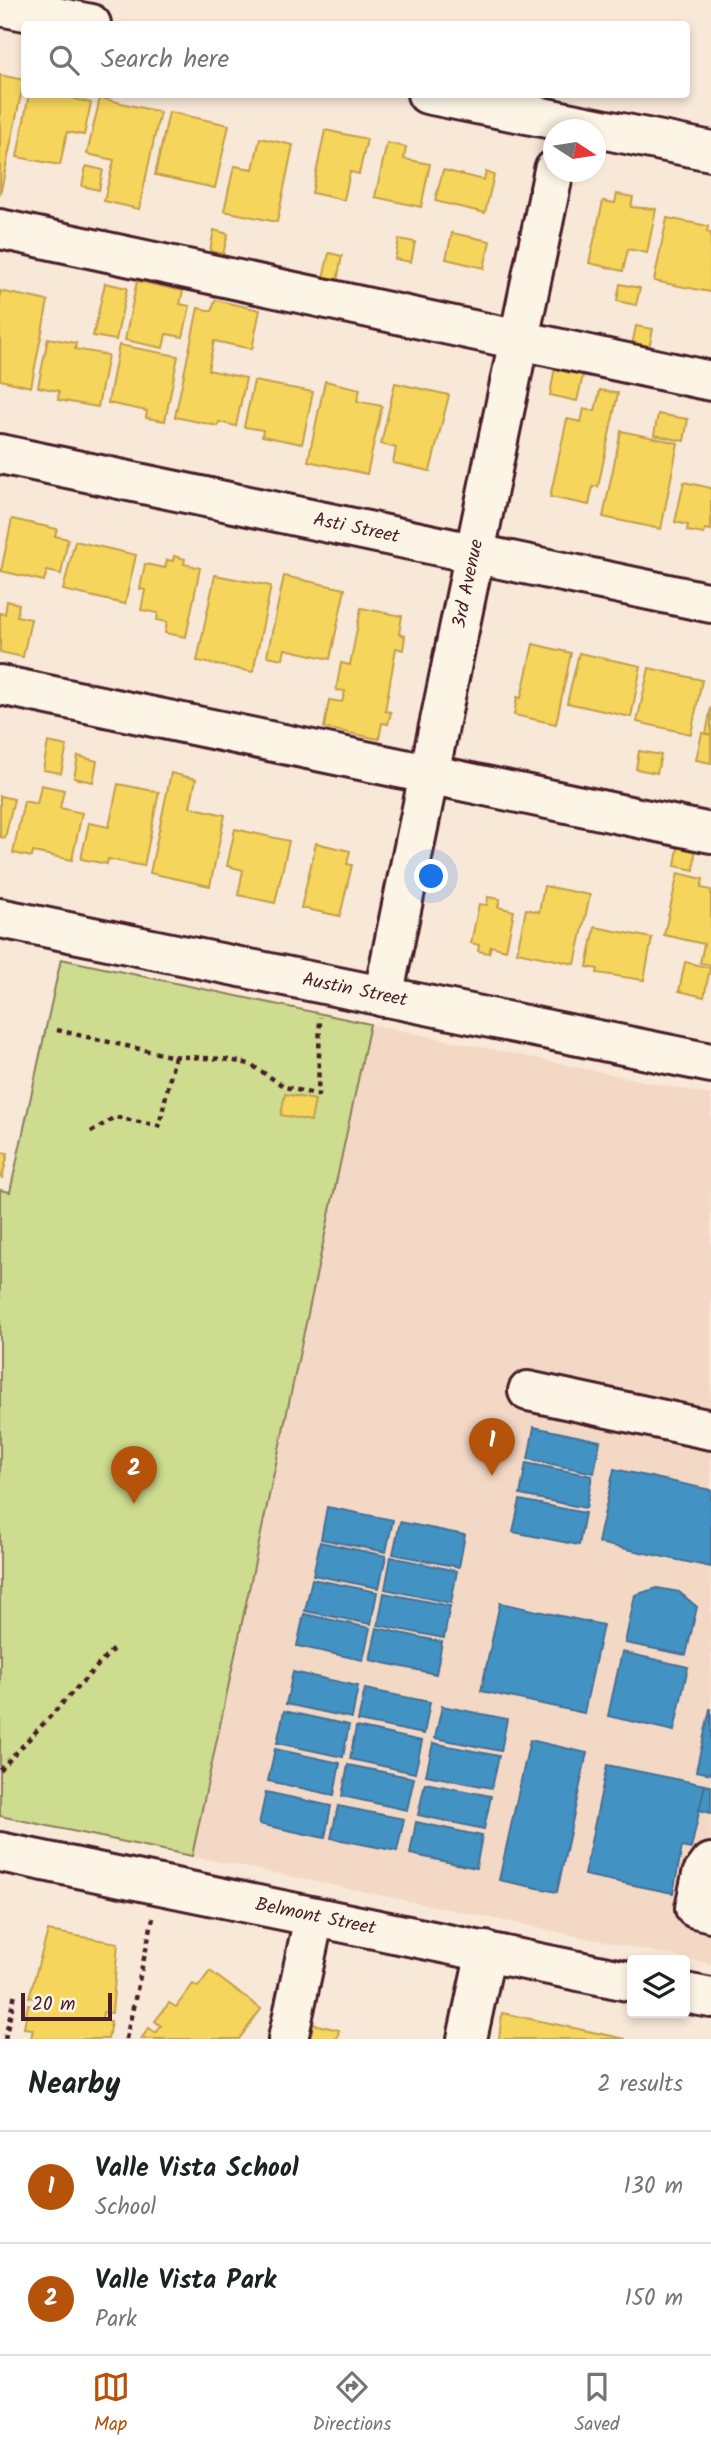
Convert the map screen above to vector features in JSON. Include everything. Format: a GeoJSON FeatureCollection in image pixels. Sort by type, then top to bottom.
{"type":"FeatureCollection","features":[{"type":"Feature","properties":{"kind":"street"},"geometry":{"type":"LineString","coordinates":[[0,6],[76,21]]}},
{"type":"Feature","properties":{"kind":"street"},"geometry":{"type":"LineString","coordinates":[[443,98],[543,121]]}},
{"type":"Feature","properties":{"kind":"street"},"geometry":{"type":"LineString","coordinates":[[606,133],[711,151]]}},
{"type":"Feature","properties":{"kind":"street","name":"3rd Avenue"},"geometry":{"type":"LineString","coordinates":[[383,997],[551,182]]}},
{"type":"Feature","properties":{"kind":"street"},"geometry":{"type":"LineString","coordinates":[[0,229],[711,381]]}},
{"type":"Feature","properties":{"kind":"street","name":"Asti Street"},"geometry":{"type":"LineString","coordinates":[[0,454],[711,603]]}},
{"type":"Feature","properties":{"kind":"street"},"geometry":{"type":"LineString","coordinates":[[0,685],[711,833]]}},
{"type":"Feature","properties":{"kind":"street","name":"Austin Street"},"geometry":{"type":"LineString","coordinates":[[0,918],[711,1063]]}},
{"type":"Feature","properties":{"kind":"street"},"geometry":{"type":"LineString","coordinates":[[528,1391],[711,1430]]}},
{"type":"Feature","properties":{"kind":"street","name":"Belmont Street"},"geometry":{"type":"LineString","coordinates":[[0,1852],[627,1981]]}},
{"type":"Feature","properties":{"kind":"street"},"geometry":{"type":"LineString","coordinates":[[711,1863],[702,1875],[695,1908],[711,1912]]}},
{"type":"Feature","properties":{"kind":"street"},"geometry":{"type":"LineString","coordinates":[[288,2039],[314,1917]]}},
{"type":"Feature","properties":{"kind":"street"},"geometry":{"type":"LineString","coordinates":[[467,2039],[486,1951]]}},
{"type":"Feature","properties":{"kind":"street"},"geometry":{"type":"LineString","coordinates":[[690,1994],[711,1998]]}},
{"type":"Feature","properties":{"kind":"path"},"geometry":{"type":"LineString","coordinates":[[57,1030],[175,1056],[250,1064],[285,1087],[318,1095],[320,1013]]}},
{"type":"Feature","properties":{"kind":"path"},"geometry":{"type":"LineString","coordinates":[[91,1132],[115,1117],[159,1126],[175,1056]]}},
{"type":"Feature","properties":{"kind":"path"},"geometry":{"type":"LineString","coordinates":[[0,1770],[116,1646]]}},
{"type":"Feature","properties":{"kind":"path"},"geometry":{"type":"LineString","coordinates":[[126,2039],[153,1917]]}},
{"type":"Feature","properties":{"kind":"path"},"geometry":{"type":"LineString","coordinates":[[5,2039],[15,1993]]}},
{"type":"Feature","properties":{"kind":"shaded area"},"geometry":{"type":"Polygon","coordinates":[[[370,1024],[711,1095],[711,1964],[690,1960],[690,1955],[668,1955],[192,1856],[370,1024]]]}},
{"type":"Feature","properties":{"kind":"green space"},"geometry":{"type":"Polygon","coordinates":[[[61,959],[370,1024],[192,1856],[0,1816],[0,1190],[10,1192],[61,959]]]}},
{"type":"Feature","properties":{"kind":"building: Homes"},"geometry":{"type":"Polygon","coordinates":[[[0,75],[21,79],[21,94],[0,195],[0,75]]]}},
{"type":"Feature","properties":{"kind":"building: Homes"},"geometry":{"type":"Polygon","coordinates":[[[28,98],[75,98],[91,103],[84,135],[67,132],[60,165],[17,157],[28,98]]]}},
{"type":"Feature","properties":{"kind":"building: Homes"},"geometry":{"type":"Polygon","coordinates":[[[100,98],[160,112],[139,209],[104,201],[114,160],[87,154],[100,98]]]}},
{"type":"Feature","properties":{"kind":"building: Homes"},"geometry":{"type":"Polygon","coordinates":[[[169,112],[229,125],[215,188],[155,175],[169,112]]]}},
{"type":"Feature","properties":{"kind":"building: Homes"},"geometry":{"type":"Polygon","coordinates":[[[325,130],[367,139],[359,174],[350,172],[344,200],[312,193],[325,130]]]}},
{"type":"Feature","properties":{"kind":"building: Homes"},"geometry":{"type":"Polygon","coordinates":[[[260,138],[293,145],[277,222],[224,211],[234,166],[253,169],[260,138]]]}},
{"type":"Feature","properties":{"kind":"building: Homes"},"geometry":{"type":"Polygon","coordinates":[[[387,143],[406,147],[404,159],[430,164],[421,207],[375,197],[387,143]]]}},
{"type":"Feature","properties":{"kind":"building: Homes"},"geometry":{"type":"Polygon","coordinates":[[[86,166],[103,170],[99,190],[82,186],[86,166]]]}},
{"type":"Feature","properties":{"kind":"building: Homes"},"geometry":{"type":"Polygon","coordinates":[[[443,170],[484,180],[486,172],[494,175],[485,213],[435,201],[443,170]]]}},
{"type":"Feature","properties":{"kind":"building: Homes"},"geometry":{"type":"Polygon","coordinates":[[[617,194],[633,197],[631,207],[656,209],[647,253],[628,249],[623,271],[589,263],[603,201],[615,203],[617,194]]]}},
{"type":"Feature","properties":{"kind":"building: Homes"},"geometry":{"type":"Polygon","coordinates":[[[667,218],[708,226],[707,232],[711,233],[710,292],[654,281],[667,218]]]}},
{"type":"Feature","properties":{"kind":"building: Homes"},"geometry":{"type":"Polygon","coordinates":[[[214,230],[228,234],[223,254],[210,251],[214,230]]]}},
{"type":"Feature","properties":{"kind":"building: Homes"},"geometry":{"type":"Polygon","coordinates":[[[452,233],[490,241],[484,268],[446,259],[452,233]]]}},
{"type":"Feature","properties":{"kind":"building: Homes"},"geometry":{"type":"Polygon","coordinates":[[[399,239],[415,242],[411,262],[395,259],[399,239]]]}},
{"type":"Feature","properties":{"kind":"building: Homes"},"geometry":{"type":"Polygon","coordinates":[[[329,253],[342,256],[337,281],[323,278],[329,253]]]}},
{"type":"Feature","properties":{"kind":"building: Homes"},"geometry":{"type":"Polygon","coordinates":[[[137,281],[183,291],[180,304],[190,306],[183,337],[166,334],[163,348],[125,340],[137,281]]]}},
{"type":"Feature","properties":{"kind":"building: Homes"},"geometry":{"type":"Polygon","coordinates":[[[105,283],[127,288],[116,340],[93,336],[105,283]]]}},
{"type":"Feature","properties":{"kind":"building: Homes"},"geometry":{"type":"Polygon","coordinates":[[[620,284],[640,288],[636,305],[617,301],[620,284]]]}},
{"type":"Feature","properties":{"kind":"building: Homes"},"geometry":{"type":"Polygon","coordinates":[[[0,291],[48,301],[31,387],[0,380],[0,291]]]}},
{"type":"Feature","properties":{"kind":"building: Homes"},"geometry":{"type":"Polygon","coordinates":[[[215,300],[260,310],[252,349],[214,341],[208,370],[246,378],[236,426],[219,422],[218,426],[175,417],[198,308],[212,311],[215,300]]]}},
{"type":"Feature","properties":{"kind":"building: Homes"},"geometry":{"type":"Polygon","coordinates":[[[636,326],[653,329],[649,348],[632,345],[636,326]]]}},
{"type":"Feature","properties":{"kind":"building: Homes"},"geometry":{"type":"Polygon","coordinates":[[[48,338],[76,343],[75,349],[108,355],[98,407],[58,400],[59,391],[38,387],[48,338]]]}},
{"type":"Feature","properties":{"kind":"building: Homes"},"geometry":{"type":"Polygon","coordinates":[[[119,345],[178,356],[165,421],[146,418],[147,411],[108,403],[119,345]]]}},
{"type":"Feature","properties":{"kind":"building: Homes"},"geometry":{"type":"Polygon","coordinates":[[[556,361],[585,367],[577,401],[550,395],[556,361]]]}},
{"type":"Feature","properties":{"kind":"building: Homes"},"geometry":{"type":"Polygon","coordinates":[[[254,381],[313,392],[302,444],[262,436],[263,430],[244,427],[254,381]]]}},
{"type":"Feature","properties":{"kind":"building: Homes"},"geometry":{"type":"Polygon","coordinates":[[[325,381],[360,389],[357,401],[382,406],[367,474],[308,461],[325,381]]]}},
{"type":"Feature","properties":{"kind":"building: Homes"},"geometry":{"type":"Polygon","coordinates":[[[395,383],[449,395],[430,471],[393,463],[396,448],[381,444],[395,383]]]}},
{"type":"Feature","properties":{"kind":"building: Homes"},"geometry":{"type":"Polygon","coordinates":[[[600,390],[618,393],[598,487],[593,486],[589,505],[550,497],[567,419],[581,422],[584,409],[595,411],[600,390]]]}},
{"type":"Feature","properties":{"kind":"building: Homes"},"geometry":{"type":"Polygon","coordinates":[[[658,414],[688,419],[684,441],[654,435],[658,414]]]}},
{"type":"Feature","properties":{"kind":"building: Homes"},"geometry":{"type":"Polygon","coordinates":[[[621,431],[678,443],[661,529],[603,517],[621,431]]]}},
{"type":"Feature","properties":{"kind":"building: Homes"},"geometry":{"type":"Polygon","coordinates":[[[684,482],[711,488],[711,530],[705,529],[704,534],[687,531],[688,525],[675,522],[684,482]]]}},
{"type":"Feature","properties":{"kind":"building: Homes"},"geometry":{"type":"Polygon","coordinates":[[[12,519],[57,529],[55,536],[68,539],[61,574],[47,571],[44,581],[1,571],[12,519]]]}},
{"type":"Feature","properties":{"kind":"building: Homes"},"geometry":{"type":"Polygon","coordinates":[[[75,541],[136,555],[125,604],[63,590],[75,541]]]}},
{"type":"Feature","properties":{"kind":"building: Homes"},"geometry":{"type":"Polygon","coordinates":[[[174,556],[185,559],[184,564],[200,568],[186,637],[165,633],[167,622],[157,620],[158,613],[141,610],[145,590],[140,589],[145,564],[165,568],[167,560],[173,561],[174,556]]]}},
{"type":"Feature","properties":{"kind":"building: Homes"},"geometry":{"type":"Polygon","coordinates":[[[215,575],[271,586],[253,672],[197,661],[215,575]]]}},
{"type":"Feature","properties":{"kind":"building: Homes"},"geometry":{"type":"Polygon","coordinates":[[[284,576],[345,589],[330,659],[285,649],[283,659],[267,656],[284,576]]]}},
{"type":"Feature","properties":{"kind":"building: Homes"},"geometry":{"type":"Polygon","coordinates":[[[7,601],[19,604],[17,616],[31,619],[23,657],[0,652],[0,613],[5,614],[7,601]]]}},
{"type":"Feature","properties":{"kind":"building: Homes"},"geometry":{"type":"Polygon","coordinates":[[[361,608],[402,616],[399,634],[405,636],[403,650],[396,648],[385,711],[391,712],[388,724],[382,723],[379,739],[324,728],[329,700],[342,702],[345,691],[336,690],[341,663],[350,665],[361,608]]]}},
{"type":"Feature","properties":{"kind":"building: Homes"},"geometry":{"type":"Polygon","coordinates":[[[533,644],[571,653],[556,724],[514,715],[517,697],[521,698],[533,644]]]}},
{"type":"Feature","properties":{"kind":"building: Homes"},"geometry":{"type":"Polygon","coordinates":[[[579,653],[641,666],[631,717],[567,703],[579,653]]]}},
{"type":"Feature","properties":{"kind":"building: Homes"},"geometry":{"type":"Polygon","coordinates":[[[649,668],[702,680],[691,734],[637,722],[649,668]]]}},
{"type":"Feature","properties":{"kind":"building: Homes"},"geometry":{"type":"Polygon","coordinates":[[[711,707],[711,735],[706,734],[711,707]]]}},
{"type":"Feature","properties":{"kind":"building: Homes"},"geometry":{"type":"Polygon","coordinates":[[[702,733],[711,735],[711,763],[696,760],[702,733]]]}},
{"type":"Feature","properties":{"kind":"building: Homes"},"geometry":{"type":"Polygon","coordinates":[[[48,742],[67,746],[61,773],[43,770],[48,742]]]}},
{"type":"Feature","properties":{"kind":"building: Homes"},"geometry":{"type":"Polygon","coordinates":[[[639,751],[661,755],[657,773],[636,769],[639,751]]]}},
{"type":"Feature","properties":{"kind":"building: Homes"},"geometry":{"type":"Polygon","coordinates":[[[78,756],[97,761],[93,782],[74,778],[78,756]]]}},
{"type":"Feature","properties":{"kind":"building: Homes"},"geometry":{"type":"Polygon","coordinates":[[[171,773],[196,779],[190,807],[225,815],[210,886],[150,873],[171,773]]]}},
{"type":"Feature","properties":{"kind":"building: Homes"},"geometry":{"type":"Polygon","coordinates":[[[118,784],[159,792],[144,866],[108,859],[107,864],[81,859],[89,823],[109,827],[118,784]]]}},
{"type":"Feature","properties":{"kind":"building: Homes"},"geometry":{"type":"Polygon","coordinates":[[[41,785],[64,790],[60,808],[82,813],[72,860],[33,852],[32,857],[13,853],[24,801],[37,804],[41,785]]]}},
{"type":"Feature","properties":{"kind":"building: Homes"},"geometry":{"type":"Polygon","coordinates":[[[0,796],[14,799],[5,838],[0,837],[0,796]]]}},
{"type":"Feature","properties":{"kind":"building: Homes"},"geometry":{"type":"Polygon","coordinates":[[[235,829],[289,841],[275,903],[238,895],[243,870],[227,866],[235,829]]]}},
{"type":"Feature","properties":{"kind":"building: Homes"},"geometry":{"type":"Polygon","coordinates":[[[316,843],[350,851],[347,864],[352,865],[340,916],[301,908],[316,843]]]}},
{"type":"Feature","properties":{"kind":"building: Homes"},"geometry":{"type":"Polygon","coordinates":[[[678,847],[695,851],[694,870],[675,866],[678,847]]]}},
{"type":"Feature","properties":{"kind":"building: Homes"},"geometry":{"type":"Polygon","coordinates":[[[678,873],[703,879],[701,888],[711,890],[711,965],[700,963],[704,944],[664,935],[678,873]]]}},
{"type":"Feature","properties":{"kind":"building: Homes"},"geometry":{"type":"Polygon","coordinates":[[[544,886],[590,895],[575,964],[517,952],[526,909],[539,912],[544,886]]]}},
{"type":"Feature","properties":{"kind":"building: Homes"},"geometry":{"type":"Polygon","coordinates":[[[488,897],[500,899],[498,907],[514,911],[506,950],[491,946],[489,953],[478,951],[479,945],[471,943],[479,904],[487,905],[488,897]]]}},
{"type":"Feature","properties":{"kind":"building: Homes"},"geometry":{"type":"Polygon","coordinates":[[[595,927],[652,938],[644,980],[597,973],[598,969],[587,967],[595,927]]]}},
{"type":"Feature","properties":{"kind":"building: Homes"},"geometry":{"type":"Polygon","coordinates":[[[685,962],[710,968],[704,997],[679,991],[685,962]]]}},
{"type":"Feature","properties":{"kind":"building: Homes"},"geometry":{"type":"Polygon","coordinates":[[[285,1094],[315,1100],[311,1121],[281,1115],[285,1094]]]}},
{"type":"Feature","properties":{"kind":"building: Homes"},"geometry":{"type":"Polygon","coordinates":[[[0,1152],[8,1153],[2,1178],[0,1177],[0,1152]]]}},
{"type":"Feature","properties":{"kind":"building: Homes"},"geometry":{"type":"Polygon","coordinates":[[[48,1931],[118,1943],[112,2013],[103,2012],[102,2019],[111,2021],[108,2039],[31,2039],[33,2029],[24,2028],[28,2004],[37,2006],[38,1999],[29,1997],[48,1931]]]}},
{"type":"Feature","properties":{"kind":"building: Homes"},"geometry":{"type":"Polygon","coordinates":[[[210,1971],[261,2009],[239,2039],[141,2039],[149,2028],[156,2033],[161,2026],[155,2021],[169,2003],[176,2007],[193,1984],[198,1987],[210,1971]]]}},
{"type":"Feature","properties":{"kind":"building: Homes"},"geometry":{"type":"Polygon","coordinates":[[[502,2013],[626,2039],[499,2039],[502,2013]]]}},
{"type":"Feature","properties":{"kind":"building: Homes"},"geometry":{"type":"Polygon","coordinates":[[[313,2024],[339,2030],[337,2039],[310,2039],[313,2024]]]}},
{"type":"Feature","properties":{"kind":"building: Schools"},"geometry":{"type":"Polygon","coordinates":[[[534,1427],[600,1441],[594,1473],[528,1459],[534,1427]]]}},
{"type":"Feature","properties":{"kind":"building: Schools"},"geometry":{"type":"Polygon","coordinates":[[[526,1463],[592,1476],[586,1508],[520,1495],[526,1463]]]}},
{"type":"Feature","properties":{"kind":"building: Schools"},"geometry":{"type":"Polygon","coordinates":[[[614,1469],[711,1490],[711,1567],[598,1543],[614,1469]]]}},
{"type":"Feature","properties":{"kind":"building: Schools"},"geometry":{"type":"Polygon","coordinates":[[[520,1500],[585,1513],[579,1545],[513,1532],[520,1500]]]}},
{"type":"Feature","properties":{"kind":"building: Schools"},"geometry":{"type":"Polygon","coordinates":[[[327,1507],[393,1520],[386,1552],[321,1539],[327,1507]]]}},
{"type":"Feature","properties":{"kind":"building: Schools"},"geometry":{"type":"Polygon","coordinates":[[[400,1522],[465,1535],[459,1567],[393,1554],[400,1522]]]}},
{"type":"Feature","properties":{"kind":"building: Schools"},"geometry":{"type":"Polygon","coordinates":[[[320,1542],[386,1556],[379,1588],[313,1575],[320,1542]]]}},
{"type":"Feature","properties":{"kind":"building: Schools"},"geometry":{"type":"Polygon","coordinates":[[[391,1557],[457,1571],[451,1603],[385,1589],[391,1557]]]}},
{"type":"Feature","properties":{"kind":"building: Schools"},"geometry":{"type":"Polygon","coordinates":[[[312,1579],[377,1592],[371,1624],[305,1611],[312,1579]]]}},
{"type":"Feature","properties":{"kind":"building: Schools"},"geometry":{"type":"Polygon","coordinates":[[[657,1588],[679,1592],[697,1607],[686,1655],[625,1643],[635,1595],[657,1588]]]}},
{"type":"Feature","properties":{"kind":"building: Schools"},"geometry":{"type":"Polygon","coordinates":[[[384,1593],[450,1606],[444,1638],[378,1625],[384,1593]]]}},
{"type":"Feature","properties":{"kind":"building: Schools"},"geometry":{"type":"Polygon","coordinates":[[[500,1603],[603,1625],[584,1713],[481,1691],[500,1603]]]}},
{"type":"Feature","properties":{"kind":"building: Schools"},"geometry":{"type":"Polygon","coordinates":[[[304,1614],[370,1628],[363,1660],[297,1646],[304,1614]]]}},
{"type":"Feature","properties":{"kind":"building: Schools"},"geometry":{"type":"Polygon","coordinates":[[[377,1628],[442,1642],[436,1674],[370,1660],[377,1628]]]}},
{"type":"Feature","properties":{"kind":"building: Schools"},"geometry":{"type":"Polygon","coordinates":[[[622,1652],[688,1667],[674,1731],[608,1716],[622,1652]]]}},
{"type":"Feature","properties":{"kind":"building: Schools"},"geometry":{"type":"Polygon","coordinates":[[[293,1672],[358,1686],[352,1718],[286,1704],[293,1672]]]}},
{"type":"Feature","properties":{"kind":"building: Schools"},"geometry":{"type":"Polygon","coordinates":[[[365,1689],[430,1702],[424,1734],[358,1721],[365,1689]]]}},
{"type":"Feature","properties":{"kind":"building: Schools"},"geometry":{"type":"Polygon","coordinates":[[[442,1706],[507,1719],[501,1751],[435,1738],[442,1706]]]}},
{"type":"Feature","properties":{"kind":"building: Schools"},"geometry":{"type":"Polygon","coordinates":[[[711,1709],[711,1774],[696,1771],[711,1709]]]}},
{"type":"Feature","properties":{"kind":"building: Schools"},"geometry":{"type":"Polygon","coordinates":[[[284,1711],[349,1725],[343,1757],[277,1743],[284,1711]]]}},
{"type":"Feature","properties":{"kind":"building: Schools"},"geometry":{"type":"Polygon","coordinates":[[[356,1727],[422,1741],[415,1773],[350,1759],[356,1727]]]}},
{"type":"Feature","properties":{"kind":"building: Schools"},"geometry":{"type":"Polygon","coordinates":[[[530,1740],[587,1753],[557,1892],[499,1880],[530,1740]]]}},
{"type":"Feature","properties":{"kind":"building: Schools"},"geometry":{"type":"Polygon","coordinates":[[[433,1743],[499,1756],[492,1788],[426,1775],[433,1743]]]}},
{"type":"Feature","properties":{"kind":"building: Schools"},"geometry":{"type":"Polygon","coordinates":[[[275,1749],[340,1763],[334,1795],[268,1781],[275,1749]]]}},
{"type":"Feature","properties":{"kind":"building: Schools"},"geometry":{"type":"Polygon","coordinates":[[[348,1765],[414,1778],[407,1810],[342,1796],[348,1765]]]}},
{"type":"Feature","properties":{"kind":"building: Schools"},"geometry":{"type":"Polygon","coordinates":[[[607,1765],[705,1785],[691,1849],[682,1847],[673,1893],[584,1875],[607,1765]]]}},
{"type":"Feature","properties":{"kind":"building: Schools"},"geometry":{"type":"Polygon","coordinates":[[[425,1783],[491,1796],[484,1829],[418,1815],[425,1783]]]}},
{"type":"Feature","properties":{"kind":"building: Schools"},"geometry":{"type":"Polygon","coordinates":[[[705,1785],[711,1786],[711,1813],[699,1810],[705,1785]]]}},
{"type":"Feature","properties":{"kind":"building: Schools"},"geometry":{"type":"Polygon","coordinates":[[[266,1792],[331,1806],[325,1838],[259,1824],[266,1792]]]}},
{"type":"Feature","properties":{"kind":"building: Schools"},"geometry":{"type":"Polygon","coordinates":[[[338,1806],[404,1819],[397,1851],[331,1838],[338,1806]]]}},
{"type":"Feature","properties":{"kind":"building: Schools"},"geometry":{"type":"Polygon","coordinates":[[[416,1822],[482,1836],[476,1868],[410,1854],[416,1822]]]}},
{"type":"Feature","properties":{"kind":"place","name":"Valle Vista School"},"geometry":{"type":"Point","coordinates":[492,1476]}},
{"type":"Feature","properties":{"kind":"place","name":"Valle Vista Park"},"geometry":{"type":"Point","coordinates":[134,1504]}}]}
